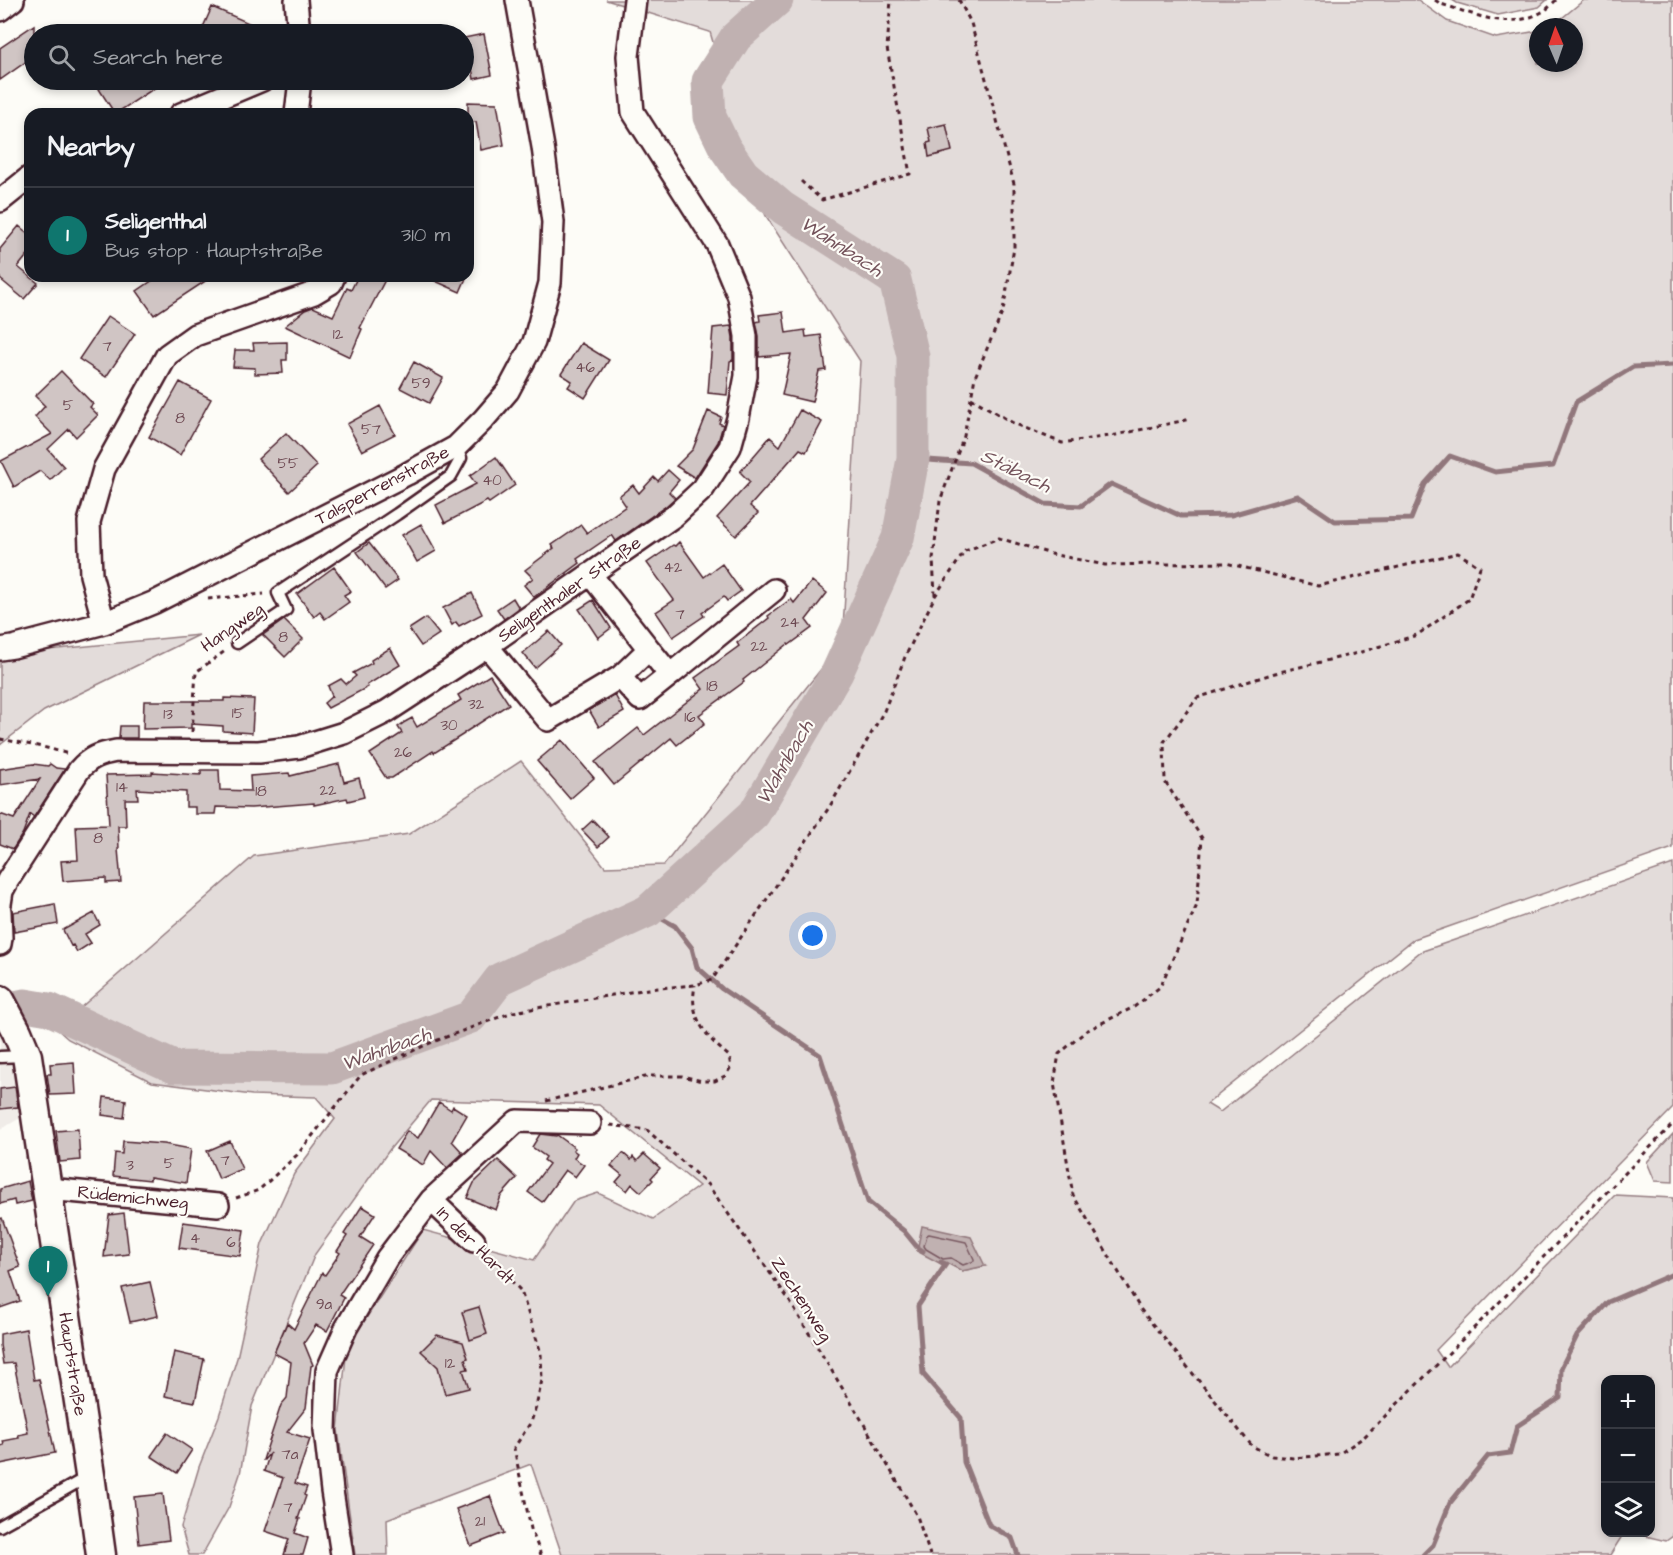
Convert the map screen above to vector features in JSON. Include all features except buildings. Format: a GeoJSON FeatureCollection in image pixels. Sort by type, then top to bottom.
{"type":"FeatureCollection","features":[{"type":"Feature","properties":{"kind":"main road","name":"Hauptstraße"},"geometry":{"type":"LineString","coordinates":[[0,1000],[15,1048],[48,1189],[101,1555]]}},
{"type":"Feature","properties":{"kind":"street"},"geometry":{"type":"LineString","coordinates":[[0,10],[13,0]]}},
{"type":"Feature","properties":{"kind":"street"},"geometry":{"type":"LineString","coordinates":[[296,0],[298,24]]}},
{"type":"Feature","properties":{"kind":"street","name":"Talsperrenstraße"},"geometry":{"type":"LineString","coordinates":[[0,649],[13,648],[104,623],[166,597],[456,447],[508,391],[534,342],[549,283],[553,222],[543,147],[517,0]]}},
{"type":"Feature","properties":{"kind":"street","name":"Seligenthaler Straße"},"geometry":{"type":"LineString","coordinates":[[88,760],[100,754],[116,751],[269,751],[299,747],[344,733],[386,712],[487,646],[674,516],[703,489],[730,447],[746,376],[746,336],[739,297],[717,244],[633,112],[628,56],[635,0]]}},
{"type":"Feature","properties":{"kind":"street"},"geometry":{"type":"LineString","coordinates":[[195,108],[238,90]]}},
{"type":"Feature","properties":{"kind":"street"},"geometry":{"type":"LineString","coordinates":[[297,108],[299,90]]}},
{"type":"Feature","properties":{"kind":"street"},"geometry":{"type":"LineString","coordinates":[[0,201],[24,181]]}},
{"type":"Feature","properties":{"kind":"street"},"geometry":{"type":"LineString","coordinates":[[104,623],[91,575],[89,522],[104,469],[167,355],[195,335],[314,293],[331,282]]}},
{"type":"Feature","properties":{"kind":"street"},"geometry":{"type":"LineString","coordinates":[[590,574],[670,675]]}},
{"type":"Feature","properties":{"kind":"street"},"geometry":{"type":"LineString","coordinates":[[620,677],[640,699],[774,590]]}},
{"type":"Feature","properties":{"kind":"street"},"geometry":{"type":"LineString","coordinates":[[487,646],[549,720],[620,677],[649,649]]}},
{"type":"Feature","properties":{"kind":"street"},"geometry":{"type":"LineString","coordinates":[[0,904],[2,891],[14,869],[44,821],[88,760]]}},
{"type":"Feature","properties":{"kind":"street"},"geometry":{"type":"LineString","coordinates":[[0,911],[0,944]]}},
{"type":"Feature","properties":{"kind":"street"},"geometry":{"type":"LineString","coordinates":[[342,1555],[325,1430],[327,1371],[346,1328],[387,1258],[431,1200],[518,1121],[590,1123]]}},
{"type":"Feature","properties":{"kind":"street","name":"Rüdemichweg"},"geometry":{"type":"LineString","coordinates":[[48,1189],[218,1205]]}},
{"type":"Feature","properties":{"kind":"street","name":"In der Hardt"},"geometry":{"type":"LineString","coordinates":[[431,1200],[474,1241]]}},
{"type":"Feature","properties":{"kind":"lane","name":"Hangweg"},"geometry":{"type":"LineString","coordinates":[[237,643],[286,610],[278,594],[451,476],[461,458],[456,447]]}},
{"type":"Feature","properties":{"kind":"lane"},"geometry":{"type":"LineString","coordinates":[[0,1526],[90,1475]]}},
{"type":"Feature","properties":{"kind":"path"},"geometry":{"type":"LineString","coordinates":[[801,181],[822,200],[910,174],[887,48],[891,0]]}},
{"type":"Feature","properties":{"kind":"path"},"geometry":{"type":"LineString","coordinates":[[935,596],[933,558],[940,501],[964,436],[975,376],[1003,311],[1014,248],[1014,184],[971,23],[959,0]]}},
{"type":"Feature","properties":{"kind":"path"},"geometry":{"type":"LineString","coordinates":[[1435,0],[1495,21],[1517,21],[1543,12],[1556,0]]}},
{"type":"Feature","properties":{"kind":"path"},"geometry":{"type":"LineString","coordinates":[[971,398],[1013,423],[1062,443],[1116,435],[1191,419]]}},
{"type":"Feature","properties":{"kind":"path"},"geometry":{"type":"LineString","coordinates":[[218,1205],[258,1190],[297,1155],[361,1075],[430,1043],[513,1012],[648,989],[694,985],[712,980],[830,806],[884,711],[905,657],[935,596],[965,551],[999,538],[1051,554],[1105,565],[1226,563],[1318,586],[1458,553],[1480,567],[1469,599],[1417,635],[1358,653],[1275,673],[1197,698],[1164,742],[1165,782],[1202,838],[1197,905],[1160,987],[1134,1006],[1086,1032],[1059,1054],[1054,1083],[1073,1196],[1141,1310],[1252,1446],[1272,1456],[1293,1458],[1338,1454],[1364,1437],[1673,1124]]}},
{"type":"Feature","properties":{"kind":"path"},"geometry":{"type":"LineString","coordinates":[[200,599],[278,594]]}},
{"type":"Feature","properties":{"kind":"path","name":"Hangweg"},"geometry":{"type":"LineString","coordinates":[[191,751],[196,672],[237,643]]}},
{"type":"Feature","properties":{"kind":"path"},"geometry":{"type":"LineString","coordinates":[[0,739],[43,747],[88,760]]}},
{"type":"Feature","properties":{"kind":"path"},"geometry":{"type":"LineString","coordinates":[[518,1121],[530,1106],[640,1078],[660,1075],[682,1076],[702,1082],[715,1081],[725,1076],[731,1066],[729,1056],[715,1044],[701,1026],[693,1005],[694,985]]}},
{"type":"Feature","properties":{"kind":"path","name":"Zechenweg"},"geometry":{"type":"LineString","coordinates":[[590,1123],[647,1130],[708,1185],[788,1297],[917,1516],[930,1555]]}},
{"type":"Feature","properties":{"kind":"path","name":"In der Hardt"},"geometry":{"type":"LineString","coordinates":[[474,1241],[522,1291],[541,1353],[542,1380],[536,1407],[531,1422],[514,1448],[531,1529],[541,1554]]}},
{"type":"Feature","properties":{"kind":"path"},"geometry":{"type":"LineString","coordinates":[[535,1555],[541,1554]]}},
{"type":"Feature","properties":{"kind":"shaded area"},"geometry":{"type":"Polygon","coordinates":[[[606,0],[1418,0],[1447,21],[1496,38],[1529,32],[1529,72],[1583,72],[1583,18],[1562,18],[1584,0],[1673,0],[1673,848],[1414,939],[1207,1104],[1220,1112],[1420,952],[1673,864],[1673,1108],[1436,1350],[1448,1367],[1615,1195],[1673,1198],[1673,1536],[1666,1541],[1650,1537],[1655,1537],[1655,1375],[1601,1375],[1601,1537],[1621,1537],[1610,1555],[562,1555],[531,1464],[387,1519],[388,1555],[355,1555],[338,1430],[347,1348],[423,1230],[534,1260],[574,1201],[598,1193],[653,1219],[699,1186],[599,1105],[431,1100],[390,1149],[315,1254],[252,1406],[240,1474],[229,1507],[202,1555],[189,1555],[181,1527],[237,1358],[262,1244],[294,1174],[335,1119],[316,1097],[252,1095],[152,1082],[68,1039],[39,1013],[72,1015],[254,856],[409,834],[521,761],[605,867],[664,865],[842,643],[860,361],[766,216],[725,124],[720,66],[710,32],[606,0]],[[919,1244],[917,1251],[962,1271],[985,1266],[919,1244]]]}},
{"type":"Feature","properties":{"kind":"shaded area"},"geometry":{"type":"Polygon","coordinates":[[[1452,0],[1547,0],[1539,7],[1498,15],[1452,0]]]}},
{"type":"Feature","properties":{"kind":"shaded area"},"geometry":{"type":"Polygon","coordinates":[[[199,635],[44,711],[0,745],[0,646],[7,654],[199,635]]]}},
{"type":"Feature","properties":{"kind":"shaded area"},"geometry":{"type":"Polygon","coordinates":[[[0,1031],[4,1038],[25,1115],[0,1130],[0,1031]]]}},
{"type":"Feature","properties":{"kind":"shaded area"},"geometry":{"type":"Polygon","coordinates":[[[1673,1134],[1673,1182],[1655,1181],[1647,1162],[1673,1134]]]}},
{"type":"Feature","properties":{"kind":"water"},"geometry":{"type":"Polygon","coordinates":[[[922,1226],[971,1237],[985,1266],[962,1271],[949,1264],[943,1265],[917,1251],[922,1226]]]}},
{"type":"Feature","properties":{"kind":"waterway","name":"Wahnbach"},"geometry":{"type":"LineString","coordinates":[[0,1010],[25,1005],[49,1009],[174,1067],[332,1068],[471,1017],[500,979],[648,911],[754,814],[837,673],[898,538],[913,459],[913,356],[895,280],[783,208],[743,174],[725,148],[710,117],[708,81],[736,37],[777,0]]}},
{"type":"Feature","properties":{"kind":"waterway","name":"Stäbach"},"geometry":{"type":"LineString","coordinates":[[913,459],[971,463],[1045,504],[1081,506],[1111,484],[1181,516],[1231,515],[1298,496],[1335,521],[1411,519],[1425,484],[1450,456],[1495,472],[1553,466],[1576,402],[1633,367],[1673,365]]}},
{"type":"Feature","properties":{"kind":"waterway"},"geometry":{"type":"LineString","coordinates":[[648,911],[675,926],[692,948],[697,967],[722,989],[820,1055],[868,1202],[904,1231],[923,1251]]}},
{"type":"Feature","properties":{"kind":"waterway"},"geometry":{"type":"LineString","coordinates":[[941,1262],[946,1264],[918,1306],[923,1374],[961,1418],[964,1462],[989,1525],[1012,1538],[1018,1555]]}},
{"type":"Feature","properties":{"kind":"waterway"},"geometry":{"type":"LineString","coordinates":[[1423,1555],[1433,1545],[1450,1503],[1488,1456],[1510,1453],[1517,1426],[1560,1398],[1561,1368],[1577,1336],[1608,1302],[1673,1274]]}},
{"type":"Feature","properties":{"kind":"place","name":"Seligenthal"},"geometry":{"type":"Point","coordinates":[48,1296]}}]}
